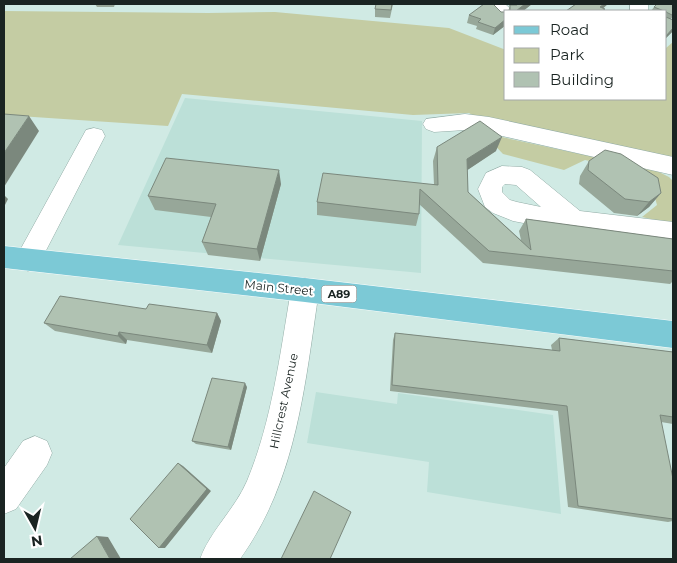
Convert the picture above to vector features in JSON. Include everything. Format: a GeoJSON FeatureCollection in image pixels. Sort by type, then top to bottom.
{"type":"FeatureCollection","features":[{"type":"Feature","properties":{"kind":"main road","name":"Main Street"},"geometry":{"type":"LineString","coordinates":[[16,258],[185,272],[304,290],[673,336]]}},
{"type":"Feature","properties":{"kind":"street"},"geometry":{"type":"LineString","coordinates":[[494,4],[504,12]]}},
{"type":"Feature","properties":{"kind":"street"},"geometry":{"type":"LineString","coordinates":[[434,124],[473,123],[673,166]]}},
{"type":"Feature","properties":{"kind":"street"},"geometry":{"type":"LineString","coordinates":[[16,258],[94,136]]}},
{"type":"Feature","properties":{"kind":"street"},"geometry":{"type":"LineString","coordinates":[[574,220],[673,232]]}},
{"type":"Feature","properties":{"kind":"street","name":"Hillcrest Avenue"},"geometry":{"type":"LineString","coordinates":[[218,559],[244,521],[270,463],[285,406],[304,290]]}},
{"type":"Feature","properties":{"kind":"street"},"geometry":{"type":"LineString","coordinates":[[4,497],[35,454]]}},
{"type":"Feature","properties":{"kind":"shaded area"},"geometry":{"type":"Polygon","coordinates":[[[185,98],[422,121],[421,273],[118,245],[185,98]]]}},
{"type":"Feature","properties":{"kind":"shaded area"},"geometry":{"type":"Polygon","coordinates":[[[316,392],[397,404],[398,393],[553,415],[561,514],[427,492],[429,462],[307,443],[316,392]]]}},
{"type":"Feature","properties":{"kind":"green space"},"geometry":{"type":"Polygon","coordinates":[[[4,11],[275,12],[449,28],[504,49],[504,100],[667,100],[667,47],[673,42],[673,156],[665,156],[474,116],[469,113],[413,115],[182,94],[168,126],[4,115],[4,11]]]}},
{"type":"Feature","properties":{"kind":"green space"},"geometry":{"type":"Polygon","coordinates":[[[483,133],[655,170],[673,181],[673,224],[642,217],[657,205],[652,187],[625,169],[585,160],[564,170],[503,154],[483,133]]]}},
{"type":"Feature","properties":{"kind":"building"},"geometry":{"type":"Polygon","coordinates":[[[376,4],[392,4],[391,10],[375,9],[376,4]]]}},
{"type":"Feature","properties":{"kind":"building"},"geometry":{"type":"Polygon","coordinates":[[[484,4],[493,4],[501,12],[504,12],[504,21],[495,28],[478,22],[481,19],[469,15],[484,4]]]}},
{"type":"Feature","properties":{"kind":"building"},"geometry":{"type":"Polygon","coordinates":[[[525,4],[517,10],[510,10],[510,5],[525,4]]]}},
{"type":"Feature","properties":{"kind":"building"},"geometry":{"type":"Polygon","coordinates":[[[576,4],[604,4],[600,7],[605,9],[604,10],[567,10],[576,4]]]}},
{"type":"Feature","properties":{"kind":"building"},"geometry":{"type":"Polygon","coordinates":[[[657,4],[673,4],[673,14],[667,12],[667,10],[654,7],[657,4]]]}},
{"type":"Feature","properties":{"kind":"building"},"geometry":{"type":"Polygon","coordinates":[[[667,17],[673,20],[673,28],[667,35],[667,17]]]}},
{"type":"Feature","properties":{"kind":"building"},"geometry":{"type":"Polygon","coordinates":[[[4,114],[29,116],[4,153],[4,114]]]}},
{"type":"Feature","properties":{"kind":"building"},"geometry":{"type":"Polygon","coordinates":[[[480,121],[502,137],[467,159],[468,192],[531,250],[526,219],[673,239],[673,271],[489,251],[420,189],[419,214],[317,202],[323,173],[438,185],[437,147],[480,121]]]}},
{"type":"Feature","properties":{"kind":"building"},"geometry":{"type":"Polygon","coordinates":[[[605,150],[621,154],[658,178],[661,193],[649,202],[625,199],[588,170],[589,161],[605,150]]]}},
{"type":"Feature","properties":{"kind":"building"},"geometry":{"type":"Polygon","coordinates":[[[166,158],[279,170],[257,249],[202,242],[216,204],[148,196],[166,158]]]}},
{"type":"Feature","properties":{"kind":"building"},"geometry":{"type":"Polygon","coordinates":[[[60,296],[146,309],[149,304],[217,313],[207,345],[119,332],[118,336],[44,323],[60,296]]]}},
{"type":"Feature","properties":{"kind":"building"},"geometry":{"type":"Polygon","coordinates":[[[395,333],[560,351],[559,338],[673,352],[673,417],[660,415],[673,479],[673,519],[578,506],[567,406],[392,385],[395,333]]]}},
{"type":"Feature","properties":{"kind":"building"},"geometry":{"type":"Polygon","coordinates":[[[212,378],[245,383],[228,447],[192,441],[212,378]]]}},
{"type":"Feature","properties":{"kind":"building"},"geometry":{"type":"Polygon","coordinates":[[[178,463],[207,489],[159,548],[130,519],[178,463]]]}},
{"type":"Feature","properties":{"kind":"building"},"geometry":{"type":"Polygon","coordinates":[[[314,491],[351,512],[330,559],[281,559],[314,491]]]}},
{"type":"Feature","properties":{"kind":"building"},"geometry":{"type":"Polygon","coordinates":[[[97,536],[110,559],[70,559],[97,536]]]}}]}
